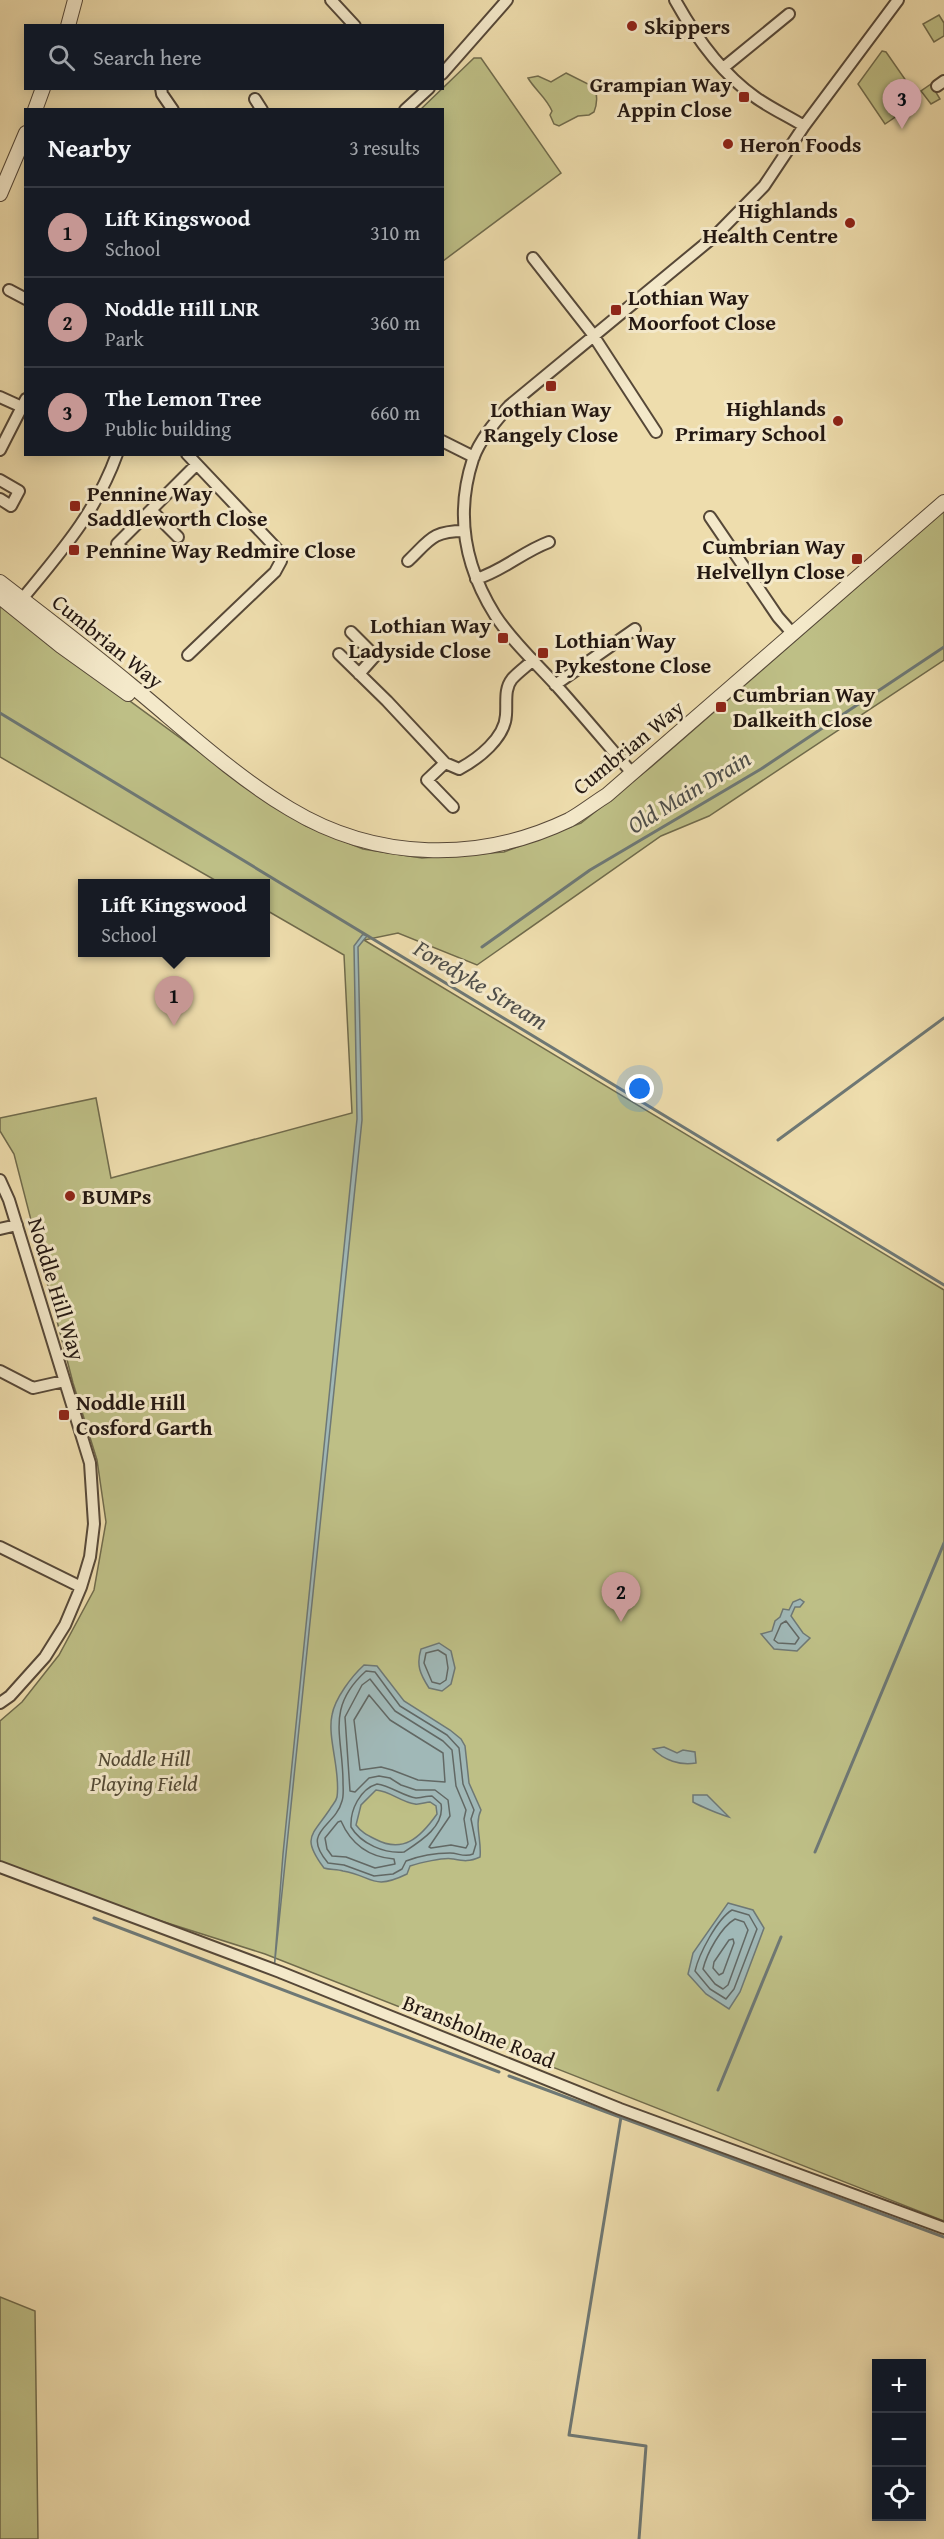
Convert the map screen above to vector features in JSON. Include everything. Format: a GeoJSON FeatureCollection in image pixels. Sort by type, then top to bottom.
{"type":"FeatureCollection","features":[{"type":"Feature","properties":{"kind":"street"},"geometry":{"type":"LineString","coordinates":[[69,24],[75,0]]}},
{"type":"Feature","properties":{"kind":"street"},"geometry":{"type":"LineString","coordinates":[[332,0],[353,24]]}},
{"type":"Feature","properties":{"kind":"street"},"geometry":{"type":"LineString","coordinates":[[444,72],[507,0]]}},
{"type":"Feature","properties":{"kind":"street"},"geometry":{"type":"LineString","coordinates":[[676,0],[693,29],[723,68],[754,97],[804,126]]}},
{"type":"Feature","properties":{"kind":"street"},"geometry":{"type":"LineString","coordinates":[[632,773],[496,617],[476,579],[471,567],[464,531],[466,495],[474,457],[492,426],[509,406],[716,235],[764,186],[804,126],[898,0]]}},
{"type":"Feature","properties":{"kind":"street"},"geometry":{"type":"LineString","coordinates":[[723,68],[789,14]]}},
{"type":"Feature","properties":{"kind":"street"},"geometry":{"type":"LineString","coordinates":[[36,108],[42,90]]}},
{"type":"Feature","properties":{"kind":"street"},"geometry":{"type":"LineString","coordinates":[[161,90],[172,108]]}},
{"type":"Feature","properties":{"kind":"street"},"geometry":{"type":"LineString","coordinates":[[407,108],[422,91]]}},
{"type":"Feature","properties":{"kind":"street"},"geometry":{"type":"LineString","coordinates":[[255,99],[261,108]]}},
{"type":"Feature","properties":{"kind":"street"},"geometry":{"type":"LineString","coordinates":[[0,194],[24,138]]}},
{"type":"Feature","properties":{"kind":"street"},"geometry":{"type":"LineString","coordinates":[[533,258],[594,338],[656,432]]}},
{"type":"Feature","properties":{"kind":"street"},"geometry":{"type":"LineString","coordinates":[[9,290],[24,298]]}},
{"type":"Feature","properties":{"kind":"street"},"geometry":{"type":"LineString","coordinates":[[0,396],[23,403],[0,450]]}},
{"type":"Feature","properties":{"kind":"street"},"geometry":{"type":"LineString","coordinates":[[444,442],[474,457]]}},
{"type":"Feature","properties":{"kind":"street"},"geometry":{"type":"LineString","coordinates":[[18,604],[84,521],[106,485],[116,456]]}},
{"type":"Feature","properties":{"kind":"street"},"geometry":{"type":"LineString","coordinates":[[188,655],[275,572],[280,561],[278,550],[189,456]]}},
{"type":"Feature","properties":{"kind":"street"},"geometry":{"type":"LineString","coordinates":[[127,554],[117,544],[196,465]]}},
{"type":"Feature","properties":{"kind":"street"},"geometry":{"type":"LineString","coordinates":[[0,480],[19,491],[11,506],[0,499]]}},
{"type":"Feature","properties":{"kind":"street","name":"Cumbrian Way"},"geometry":{"type":"LineString","coordinates":[[0,582],[18,604],[124,691],[190,735],[291,810],[344,834],[390,848],[441,851],[490,846],[532,836],[571,819],[607,795],[944,502]]}},
{"type":"Feature","properties":{"kind":"street"},"geometry":{"type":"LineString","coordinates":[[151,510],[178,537]]}},
{"type":"Feature","properties":{"kind":"street"},"geometry":{"type":"LineString","coordinates":[[710,517],[778,617],[793,634]]}},
{"type":"Feature","properties":{"kind":"street"},"geometry":{"type":"LineString","coordinates":[[408,561],[433,536],[445,531],[464,531]]}},
{"type":"Feature","properties":{"kind":"street"},"geometry":{"type":"LineString","coordinates":[[476,579],[494,574],[532,549],[549,542]]}},
{"type":"Feature","properties":{"kind":"street","name":"Cumbrian Way"},"geometry":{"type":"LineString","coordinates":[[0,597],[18,604]]}},
{"type":"Feature","properties":{"kind":"street"},"geometry":{"type":"LineString","coordinates":[[555,685],[635,629]]}},
{"type":"Feature","properties":{"kind":"street"},"geometry":{"type":"LineString","coordinates":[[351,632],[375,656],[359,674]]}},
{"type":"Feature","properties":{"kind":"street"},"geometry":{"type":"LineString","coordinates":[[339,654],[445,763],[459,769],[490,745],[503,729],[506,716],[506,693],[512,679],[534,660]]}},
{"type":"Feature","properties":{"kind":"street"},"geometry":{"type":"LineString","coordinates":[[445,763],[427,780],[453,807]]}},
{"type":"Feature","properties":{"kind":"street","name":"Noddle Hill Way"},"geometry":{"type":"LineString","coordinates":[[0,1180],[17,1225],[64,1382],[74,1404],[90,1463],[94,1524],[90,1557],[81,1587],[65,1625],[45,1657],[10,1696],[0,1703]]}},
{"type":"Feature","properties":{"kind":"street"},"geometry":{"type":"LineString","coordinates":[[0,1229],[17,1225]]}},
{"type":"Feature","properties":{"kind":"street"},"geometry":{"type":"LineString","coordinates":[[0,1371],[33,1388],[64,1382]]}},
{"type":"Feature","properties":{"kind":"street"},"geometry":{"type":"LineString","coordinates":[[0,1547],[81,1587]]}},
{"type":"Feature","properties":{"kind":"street","name":"Bransholme Road"},"geometry":{"type":"LineString","coordinates":[[0,1867],[280,1972],[620,2109],[944,2228]]}},
{"type":"Feature","properties":{"kind":"green space"},"geometry":{"type":"Polygon","coordinates":[[[939,15],[944,23],[944,36],[934,42],[923,24],[939,15]]]}},
{"type":"Feature","properties":{"kind":"green space"},"geometry":{"type":"Polygon","coordinates":[[[882,51],[886,52],[916,95],[910,100],[913,105],[885,124],[858,84],[882,51]]]}},
{"type":"Feature","properties":{"kind":"green space"},"geometry":{"type":"Polygon","coordinates":[[[474,58],[481,58],[561,173],[444,260],[444,108],[422,108],[441,90],[444,90],[444,87],[474,58]]]}},
{"type":"Feature","properties":{"kind":"green space"},"geometry":{"type":"Polygon","coordinates":[[[566,73],[594,87],[596,103],[594,112],[578,116],[559,126],[554,124],[550,115],[552,111],[550,106],[528,78],[538,76],[551,82],[566,73]]]}},
{"type":"Feature","properties":{"kind":"green space"},"geometry":{"type":"Polygon","coordinates":[[[931,84],[940,99],[931,104],[921,91],[931,84]]]}},
{"type":"Feature","properties":{"kind":"green space","name":"Noddle Hill Playing Field"},"geometry":{"type":"Polygon","coordinates":[[[944,511],[944,660],[709,816],[661,836],[477,965],[398,933],[364,940],[944,1290],[944,2221],[265,1954],[0,1870],[0,1721],[22,1702],[59,1655],[94,1590],[106,1522],[97,1460],[73,1383],[14,1154],[0,1131],[0,1118],[96,1098],[111,1178],[352,1113],[344,955],[270,912],[270,879],[213,879],[0,757],[0,606],[246,786],[306,826],[363,849],[422,858],[504,852],[581,823],[651,767],[944,511]]]}},
{"type":"Feature","properties":{"kind":"green space"},"geometry":{"type":"Polygon","coordinates":[[[0,2297],[35,2311],[38,2539],[0,2539],[0,2297]]]}},
{"type":"Feature","properties":{"kind":"water"},"geometry":{"type":"Polygon","coordinates":[[[363,934],[367,936],[358,947],[362,1120],[274,1970],[283,1854],[357,1119],[354,946],[363,934]]]}},
{"type":"Feature","properties":{"kind":"water"},"geometry":{"type":"Polygon","coordinates":[[[800,1599],[804,1602],[800,1607],[795,1607],[791,1616],[803,1633],[810,1638],[797,1651],[774,1649],[761,1634],[772,1631],[783,1609],[789,1610],[793,1602],[800,1599]]]}},
{"type":"Feature","properties":{"kind":"water"},"geometry":{"type":"Polygon","coordinates":[[[439,1643],[451,1651],[455,1668],[451,1684],[442,1691],[429,1688],[419,1665],[421,1649],[439,1643]]]}},
{"type":"Feature","properties":{"kind":"water"},"geometry":{"type":"Polygon","coordinates":[[[364,1665],[377,1666],[404,1701],[461,1739],[465,1746],[469,1783],[481,1810],[478,1821],[480,1857],[463,1861],[444,1859],[419,1863],[410,1866],[407,1874],[379,1882],[353,1873],[324,1868],[317,1858],[311,1843],[312,1837],[337,1797],[337,1776],[331,1734],[332,1715],[340,1695],[364,1665]],[[376,1790],[361,1805],[356,1825],[367,1835],[385,1843],[394,1845],[410,1841],[424,1830],[437,1814],[436,1806],[430,1802],[410,1803],[376,1790]]]}},
{"type":"Feature","properties":{"kind":"water"},"geometry":{"type":"Polygon","coordinates":[[[664,1747],[677,1753],[683,1750],[695,1752],[696,1763],[684,1764],[673,1761],[653,1749],[664,1747]]]}},
{"type":"Feature","properties":{"kind":"water"},"geometry":{"type":"Polygon","coordinates":[[[693,1795],[707,1795],[729,1817],[693,1802],[693,1795]]]}},
{"type":"Feature","properties":{"kind":"water"},"geometry":{"type":"Polygon","coordinates":[[[728,1903],[753,1910],[764,1928],[740,1992],[729,2009],[706,1994],[688,1974],[693,1953],[728,1903]]]}},
{"type":"Feature","properties":{"kind":"waterway","name":"Old Main Drain"},"geometry":{"type":"LineString","coordinates":[[482,947],[590,870],[761,769],[944,647]]}},
{"type":"Feature","properties":{"kind":"waterway","name":"Foredyke Stream"},"geometry":{"type":"LineString","coordinates":[[0,713],[944,1285]]}},
{"type":"Feature","properties":{"kind":"waterway"},"geometry":{"type":"LineString","coordinates":[[778,1140],[944,1018]]}},
{"type":"Feature","properties":{"kind":"waterway"},"geometry":{"type":"LineString","coordinates":[[815,1852],[944,1543]]}},
{"type":"Feature","properties":{"kind":"waterway"},"geometry":{"type":"LineString","coordinates":[[94,1918],[499,2072]]}},
{"type":"Feature","properties":{"kind":"waterway"},"geometry":{"type":"LineString","coordinates":[[718,2090],[781,1937]]}},
{"type":"Feature","properties":{"kind":"waterway"},"geometry":{"type":"LineString","coordinates":[[509,2076],[944,2237]]}},
{"type":"Feature","properties":{"kind":"waterway"},"geometry":{"type":"LineString","coordinates":[[621,2117],[569,2435],[646,2446],[639,2539]]}},
{"type":"Feature","properties":{"kind":"place","name":"Skippers"},"geometry":{"type":"Point","coordinates":[632,26]}},
{"type":"Feature","properties":{"kind":"place","name":"Grampian Way Appin Close"},"geometry":{"type":"Point","coordinates":[744,97]}},
{"type":"Feature","properties":{"kind":"place","name":"The Lemon Tree"},"geometry":{"type":"Point","coordinates":[902,129]}},
{"type":"Feature","properties":{"kind":"place","name":"Heron Foods"},"geometry":{"type":"Point","coordinates":[728,144]}},
{"type":"Feature","properties":{"kind":"place","name":"Highlands Health Centre"},"geometry":{"type":"Point","coordinates":[850,223]}},
{"type":"Feature","properties":{"kind":"place","name":"Lothian Way Moorfoot Close"},"geometry":{"type":"Point","coordinates":[616,310]}},
{"type":"Feature","properties":{"kind":"place","name":"Lothian Way Rangely Close"},"geometry":{"type":"Point","coordinates":[551,386]}},
{"type":"Feature","properties":{"kind":"place","name":"Highlands Primary School"},"geometry":{"type":"Point","coordinates":[838,421]}},
{"type":"Feature","properties":{"kind":"place","name":"Pennine Way Saddleworth Close"},"geometry":{"type":"Point","coordinates":[75,506]}},
{"type":"Feature","properties":{"kind":"place","name":"Pennine Way Redmire Close"},"geometry":{"type":"Point","coordinates":[74,550]}},
{"type":"Feature","properties":{"kind":"place","name":"Cumbrian Way Helvellyn Close"},"geometry":{"type":"Point","coordinates":[857,559]}},
{"type":"Feature","properties":{"kind":"place","name":"Lothian Way Ladyside Close"},"geometry":{"type":"Point","coordinates":[503,638]}},
{"type":"Feature","properties":{"kind":"place","name":"Lothian Way Pykestone Close"},"geometry":{"type":"Point","coordinates":[543,653]}},
{"type":"Feature","properties":{"kind":"place","name":"Cumbrian Way Dalkeith Close"},"geometry":{"type":"Point","coordinates":[721,707]}},
{"type":"Feature","properties":{"kind":"place","name":"Lift Kingswood"},"geometry":{"type":"Point","coordinates":[174,1026]}},
{"type":"Feature","properties":{"kind":"place","name":"BUMPs"},"geometry":{"type":"Point","coordinates":[70,1196]}},
{"type":"Feature","properties":{"kind":"place","name":"Noddle Hill Cosford Garth"},"geometry":{"type":"Point","coordinates":[64,1415]}},
{"type":"Feature","properties":{"kind":"place","name":"Noddle Hill LNR"},"geometry":{"type":"Point","coordinates":[621,1622]}}]}
